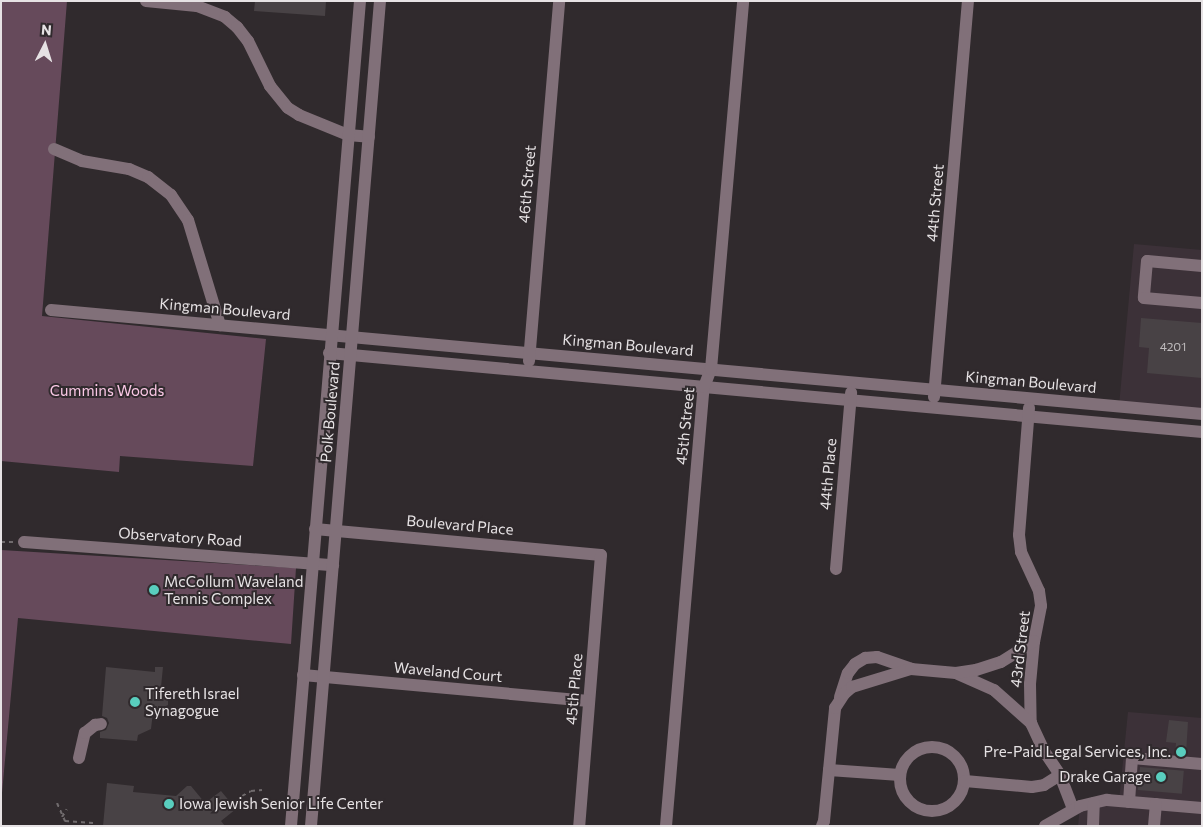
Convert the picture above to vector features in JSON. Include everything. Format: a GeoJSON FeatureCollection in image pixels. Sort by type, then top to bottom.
{"type":"FeatureCollection","features":[{"type":"Feature","properties":{"kind":"street"},"geometry":{"type":"LineString","coordinates":[[146,1],[197,6],[225,17],[237,26],[248,41],[270,86],[288,108],[299,115],[348,135],[369,137]]}},
{"type":"Feature","properties":{"kind":"street","name":"Polk Boulevard"},"geometry":{"type":"LineString","coordinates":[[291,826],[360,1]]}},
{"type":"Feature","properties":{"kind":"street","name":"Polk Boulevard"},"geometry":{"type":"LineString","coordinates":[[311,826],[380,1]]}},
{"type":"Feature","properties":{"kind":"street","name":"46th Street"},"geometry":{"type":"LineString","coordinates":[[528,370],[559,1]]}},
{"type":"Feature","properties":{"kind":"street","name":"45th Street"},"geometry":{"type":"LineString","coordinates":[[666,826],[704,386],[710,369],[743,1]]}},
{"type":"Feature","properties":{"kind":"street","name":"44th Street"},"geometry":{"type":"LineString","coordinates":[[934,407],[968,1]]}},
{"type":"Feature","properties":{"kind":"street"},"geometry":{"type":"LineString","coordinates":[[54,149],[82,161],[130,169],[157,183],[171,195],[188,220],[220,325]]}},
{"type":"Feature","properties":{"kind":"street"},"geometry":{"type":"LineString","coordinates":[[1202,266],[1148,261],[1144,298],[1202,303]]}},
{"type":"Feature","properties":{"kind":"street","name":"Kingman Boulevard"},"geometry":{"type":"LineString","coordinates":[[51,310],[1202,414]]}},
{"type":"Feature","properties":{"kind":"street"},"geometry":{"type":"LineString","coordinates":[[330,353],[1202,432]]}},
{"type":"Feature","properties":{"kind":"street","name":"44th Place"},"geometry":{"type":"LineString","coordinates":[[836,569],[852,382]]}},
{"type":"Feature","properties":{"kind":"street","name":"43rd Street"},"geometry":{"type":"LineString","coordinates":[[1030,398],[1019,535],[1021,552],[1038,591],[1041,606],[1034,642],[1030,684],[1031,723],[1044,751],[1060,775],[1073,809]]}},
{"type":"Feature","properties":{"kind":"street","name":"Boulevard Place"},"geometry":{"type":"LineString","coordinates":[[315,529],[601,555]]}},
{"type":"Feature","properties":{"kind":"street","name":"Observatory Road"},"geometry":{"type":"LineString","coordinates":[[24,542],[334,565]]}},
{"type":"Feature","properties":{"kind":"street","name":"45th Place"},"geometry":{"type":"LineString","coordinates":[[579,826],[601,555]]}},
{"type":"Feature","properties":{"kind":"street"},"geometry":{"type":"LineString","coordinates":[[824,824],[835,708],[848,673],[855,664],[865,658],[877,657],[911,669],[956,673],[976,670],[1001,662],[1034,642]]}},
{"type":"Feature","properties":{"kind":"street"},"geometry":{"type":"LineString","coordinates":[[838,701],[852,687],[911,669]]}},
{"type":"Feature","properties":{"kind":"street"},"geometry":{"type":"LineString","coordinates":[[956,673],[994,690],[1031,723]]}},
{"type":"Feature","properties":{"kind":"street","name":"Waveland Court"},"geometry":{"type":"LineString","coordinates":[[304,675],[589,701]]}},
{"type":"Feature","properties":{"kind":"street"},"geometry":{"type":"LineString","coordinates":[[79,758],[85,733],[95,725],[101,724]]}},
{"type":"Feature","properties":{"kind":"street"},"geometry":{"type":"LineString","coordinates":[[936,747],[953,754],[960,762],[965,781],[963,789],[954,803],[946,808],[926,811],[908,801],[902,791],[900,775],[905,760],[916,751],[936,747]]}},
{"type":"Feature","properties":{"kind":"street"},"geometry":{"type":"LineString","coordinates":[[1129,802],[1132,758],[1202,764]]}},
{"type":"Feature","properties":{"kind":"street"},"geometry":{"type":"LineString","coordinates":[[829,770],[900,775]]}},
{"type":"Feature","properties":{"kind":"street"},"geometry":{"type":"LineString","coordinates":[[965,781],[1032,787],[1044,785],[1060,775]]}},
{"type":"Feature","properties":{"kind":"street"},"geometry":{"type":"LineString","coordinates":[[1045,826],[1073,809],[1106,800],[1202,808]]}},
{"type":"Feature","properties":{"kind":"street"},"geometry":{"type":"LineString","coordinates":[[1093,826],[1094,803]]}},
{"type":"Feature","properties":{"kind":"street"},"geometry":{"type":"LineString","coordinates":[[1154,826],[1156,804]]}},
{"type":"Feature","properties":{"kind":"path"},"geometry":{"type":"LineString","coordinates":[[242,796],[251,791],[262,790]]}},
{"type":"Feature","properties":{"kind":"path"},"geometry":{"type":"LineString","coordinates":[[57,803],[61,807],[62,817],[68,822],[94,823]]}},
{"type":"Feature","properties":{"kind":"path"},"geometry":{"type":"LineString","coordinates":[[62,817],[67,810]]}},
{"type":"Feature","properties":{"kind":"shaded area"},"geometry":{"type":"Polygon","coordinates":[[[1134,244],[1202,250],[1202,414],[1119,406],[1134,244]]]}},
{"type":"Feature","properties":{"kind":"shaded area"},"geometry":{"type":"Polygon","coordinates":[[[1128,712],[1202,718],[1202,826],[1078,826],[1080,806],[1119,801],[1128,712]]]}},
{"type":"Feature","properties":{"kind":"green space","name":"Cummins Woods"},"geometry":{"type":"Polygon","coordinates":[[[1,1],[67,1],[42,316],[266,339],[253,466],[120,456],[119,472],[1,461],[1,1]]]}},
{"type":"Feature","properties":{"kind":"green space","name":"McCollum Waveland Tennis Complex"},"geometry":{"type":"Polygon","coordinates":[[[1,550],[296,568],[291,644],[18,618],[1,804],[1,550]]]}},
{"type":"Feature","properties":{"kind":"building"},"geometry":{"type":"Polygon","coordinates":[[[255,1],[326,1],[325,16],[254,11],[255,1]]]}},
{"type":"Feature","properties":{"kind":"building"},"geometry":{"type":"Polygon","coordinates":[[[1141,318],[1202,323],[1202,378],[1147,373],[1149,348],[1139,347],[1141,318]]]}},
{"type":"Feature","properties":{"kind":"building","name":"Tifereth Israel Synagogue"},"geometry":{"type":"Polygon","coordinates":[[[106,667],[155,672],[155,667],[163,667],[160,697],[168,698],[168,705],[153,712],[151,729],[138,735],[137,741],[100,738],[100,732],[106,730],[109,723],[107,718],[102,716],[106,667]]]}},
{"type":"Feature","properties":{"kind":"building"},"geometry":{"type":"Polygon","coordinates":[[[1169,720],[1188,722],[1186,754],[1175,754],[1176,743],[1166,742],[1169,720]]]}},
{"type":"Feature","properties":{"kind":"building","name":"Drake Garage"},"geometry":{"type":"Polygon","coordinates":[[[1140,767],[1184,771],[1182,794],[1138,790],[1140,767]]]}},
{"type":"Feature","properties":{"kind":"building","name":"Iowa Jewish Senior Life Center"},"geometry":{"type":"Polygon","coordinates":[[[107,783],[134,786],[133,792],[176,796],[187,786],[191,786],[205,803],[221,791],[236,809],[221,821],[225,826],[103,826],[107,783]]]}},
{"type":"Feature","properties":{"kind":"place","name":"McCollum Waveland Tennis Complex"},"geometry":{"type":"Point","coordinates":[154,590]}},
{"type":"Feature","properties":{"kind":"place","name":"Tifereth Israel Synagogue"},"geometry":{"type":"Point","coordinates":[135,702]}},
{"type":"Feature","properties":{"kind":"place","name":"Pre-Paid Legal Services, Inc."},"geometry":{"type":"Point","coordinates":[1181,752]}},
{"type":"Feature","properties":{"kind":"place","name":"Drake Garage"},"geometry":{"type":"Point","coordinates":[1161,777]}},
{"type":"Feature","properties":{"kind":"place","name":"Iowa Jewish Senior Life Center"},"geometry":{"type":"Point","coordinates":[169,804]}}]}
